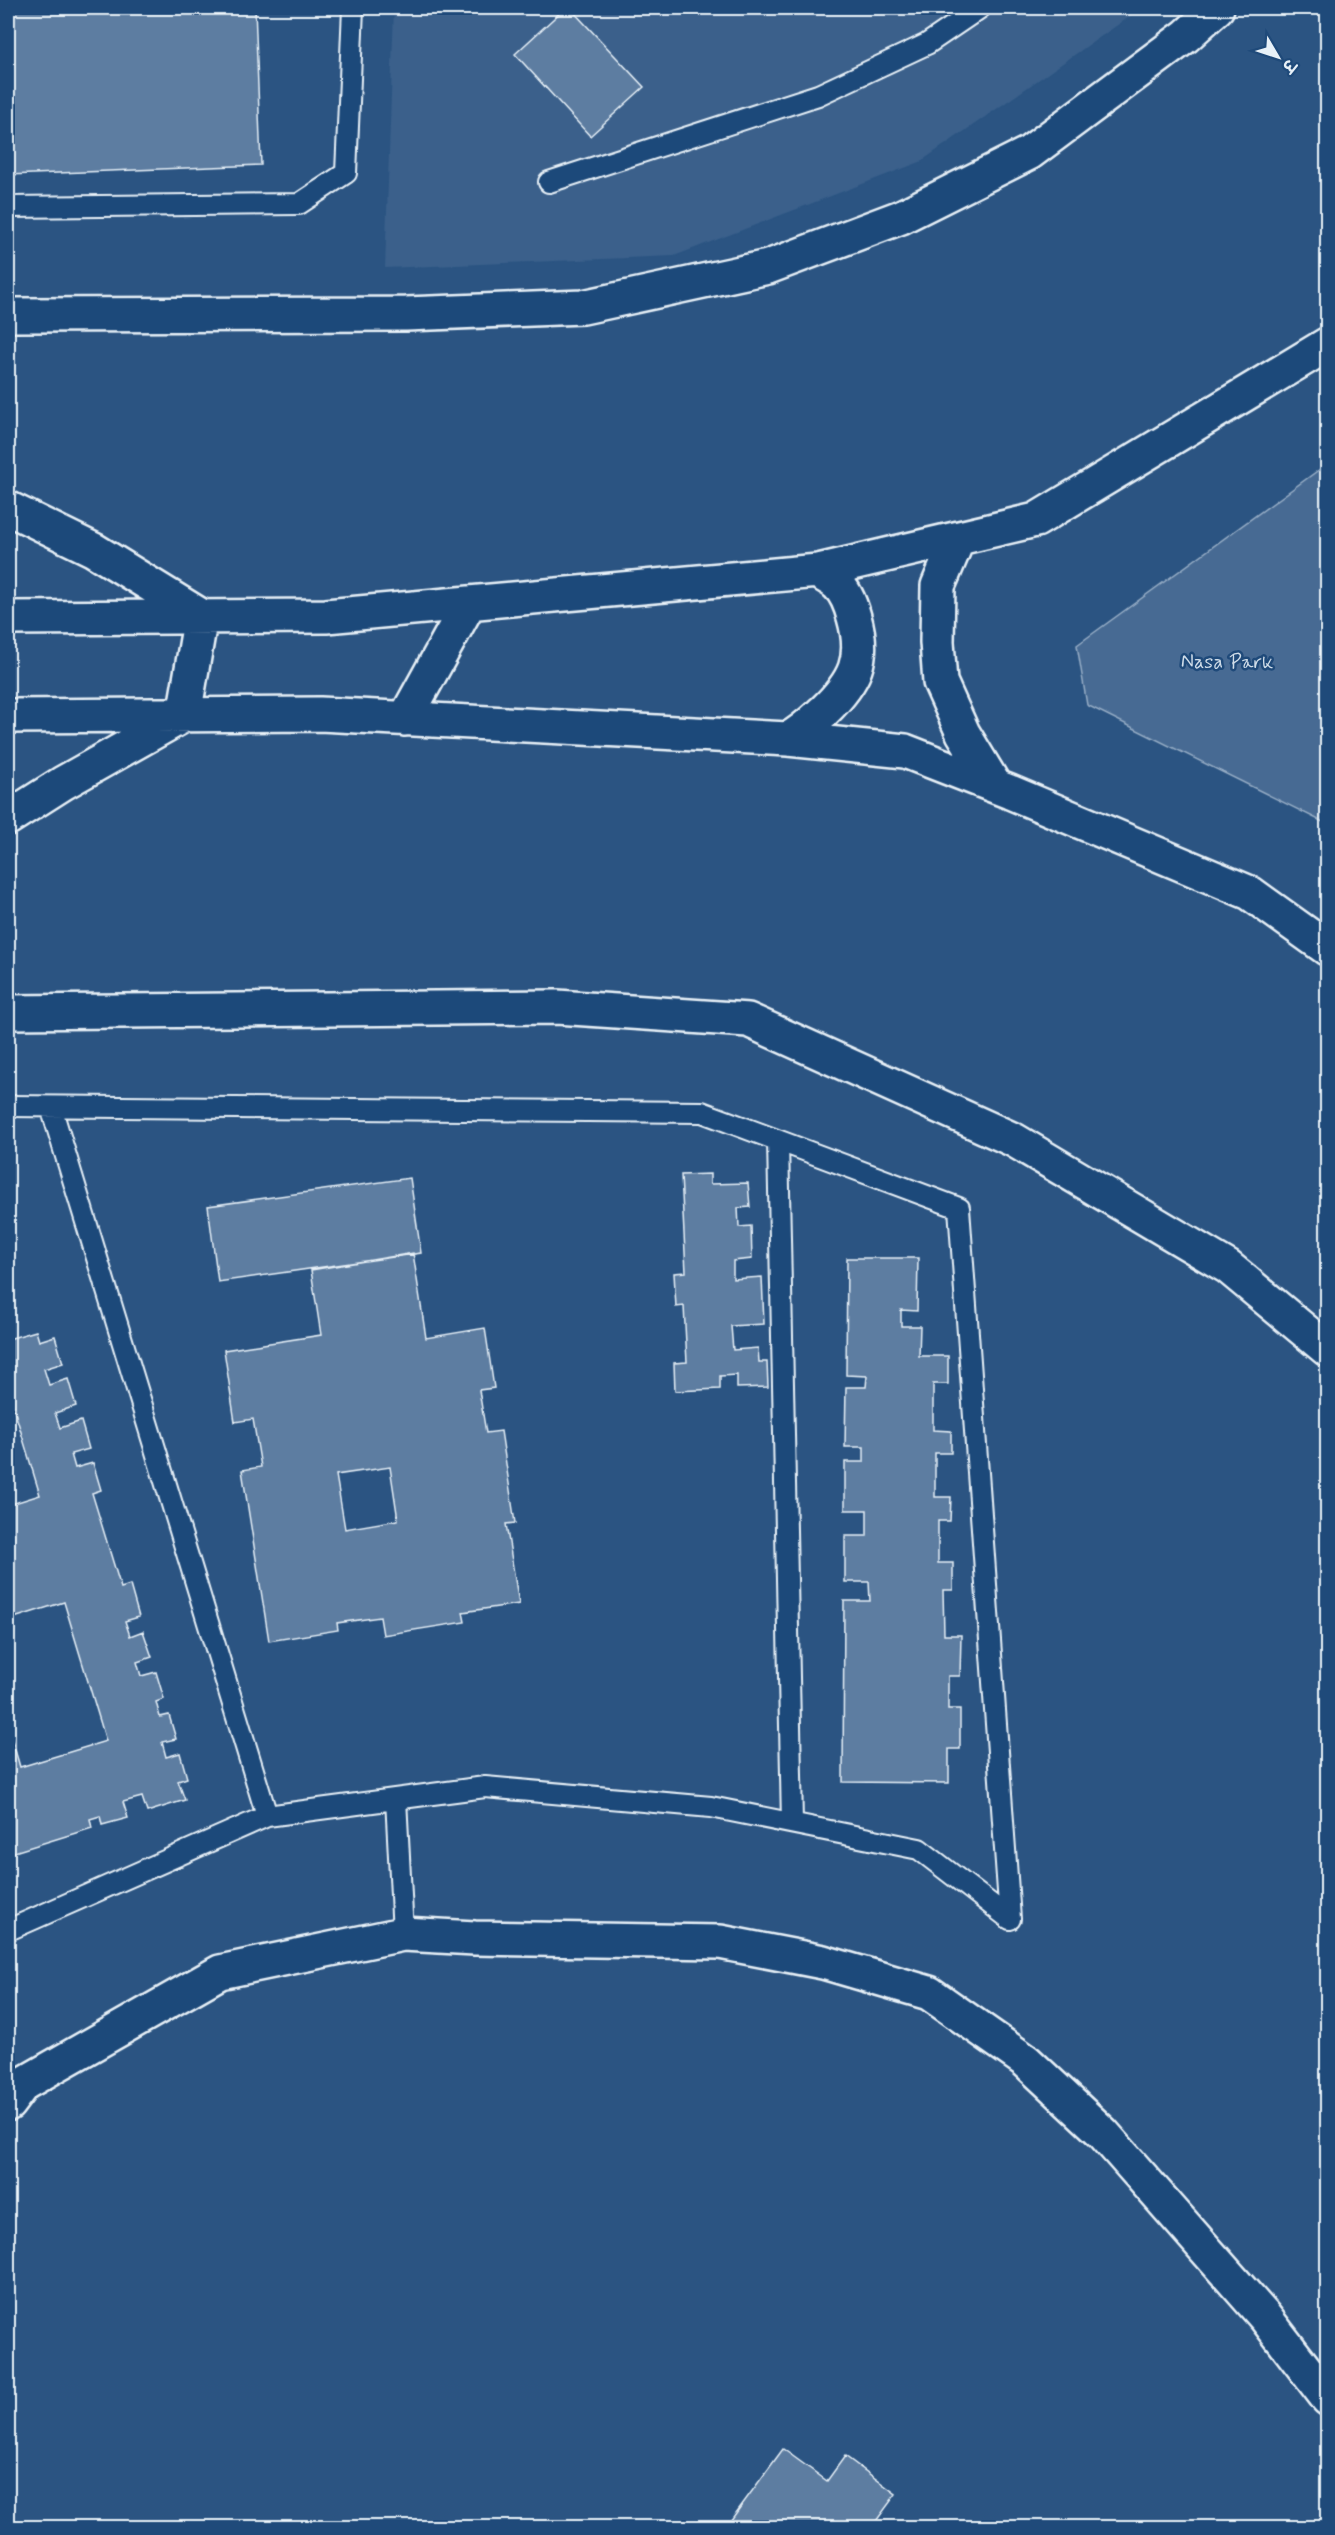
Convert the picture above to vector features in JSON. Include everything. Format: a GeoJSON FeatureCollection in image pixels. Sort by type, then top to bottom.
{"type":"FeatureCollection","features":[{"type":"Feature","properties":{"kind":"street"},"geometry":{"type":"LineString","coordinates":[[8,315],[406,314],[583,307],[768,267],[900,217],[1029,153],[1186,36],[1217,8]]}},
{"type":"Feature","properties":{"kind":"street"},"geometry":{"type":"LineString","coordinates":[[8,618],[326,616],[818,571],[1036,520],[1328,344]]}},
{"type":"Feature","properties":{"kind":"street"},"geometry":{"type":"LineString","coordinates":[[8,508],[94,550],[201,616]]}},
{"type":"Feature","properties":{"kind":"street"},"geometry":{"type":"LineString","coordinates":[[958,539],[938,586],[937,642],[940,682],[963,733],[995,786]]}},
{"type":"Feature","properties":{"kind":"street"},"geometry":{"type":"LineString","coordinates":[[788,739],[802,731],[837,698],[849,683],[858,663],[860,639],[851,606],[839,585],[818,571]]}},
{"type":"Feature","properties":{"kind":"street"},"geometry":{"type":"LineString","coordinates":[[405,719],[469,603]]}},
{"type":"Feature","properties":{"kind":"street"},"geometry":{"type":"LineString","coordinates":[[184,715],[201,616]]}},
{"type":"Feature","properties":{"kind":"street"},"geometry":{"type":"LineString","coordinates":[[8,716],[320,714],[788,739],[905,751],[995,786],[1250,893],[1328,949]]}},
{"type":"Feature","properties":{"kind":"street"},"geometry":{"type":"LineString","coordinates":[[8,818],[63,783],[184,715]]}},
{"type":"Feature","properties":{"kind":"street"},"geometry":{"type":"LineString","coordinates":[[8,1012],[557,1007],[748,1020],[1014,1140],[1228,1267],[1328,1350]]}},
{"type":"Feature","properties":{"kind":"street"},"geometry":{"type":"LineString","coordinates":[[8,2104],[23,2084],[220,1972],[403,1934],[475,1938],[720,1942],[823,1962],[929,1994],[1026,2061],[1103,2133],[1265,2317],[1328,2399]]}},
{"type":"Feature","properties":{"kind":"lane"},"geometry":{"type":"LineString","coordinates":[[8,207],[299,204],[346,173],[353,8]]}},
{"type":"Feature","properties":{"kind":"lane"},"geometry":{"type":"LineString","coordinates":[[549,182],[818,95],[927,44],[980,8]]}},
{"type":"Feature","properties":{"kind":"lane"},"geometry":{"type":"LineString","coordinates":[[8,1106],[702,1112],[959,1208],[1010,1919],[919,1849],[711,1807],[485,1788],[267,1816],[13,1928],[8,1928]]}},
{"type":"Feature","properties":{"kind":"lane"},"geometry":{"type":"LineString","coordinates":[[51,1107],[267,1816]]}},
{"type":"Feature","properties":{"kind":"lane"},"geometry":{"type":"LineString","coordinates":[[777,1141],[792,1823]]}},
{"type":"Feature","properties":{"kind":"lane"},"geometry":{"type":"LineString","coordinates":[[396,1799],[403,1934]]}},
{"type":"Feature","properties":{"kind":"shaded area"},"geometry":{"type":"Polygon","coordinates":[[[394,8],[1142,8],[920,162],[674,256],[385,268],[394,8]]]}},
{"type":"Feature","properties":{"kind":"green space","name":"Nasa Park"},"geometry":{"type":"Polygon","coordinates":[[[1327,464],[1327,824],[1087,705],[1077,645],[1327,464]]]}},
{"type":"Feature","properties":{"kind":"building"},"geometry":{"type":"Polygon","coordinates":[[[8,8],[255,8],[261,165],[8,175],[8,8]]]}},
{"type":"Feature","properties":{"kind":"building"},"geometry":{"type":"Polygon","coordinates":[[[565,8],[570,8],[644,87],[590,136],[515,54],[565,8]]]}},
{"type":"Feature","properties":{"kind":"building"},"geometry":{"type":"Polygon","coordinates":[[[710,1174],[710,1184],[748,1183],[750,1207],[738,1208],[739,1227],[751,1226],[752,1259],[733,1261],[733,1279],[762,1277],[764,1324],[731,1326],[733,1350],[758,1348],[759,1362],[767,1362],[768,1387],[737,1388],[737,1375],[720,1376],[720,1389],[675,1391],[674,1363],[687,1362],[684,1306],[676,1307],[674,1273],[686,1272],[681,1175],[710,1174]]]}},
{"type":"Feature","properties":{"kind":"building"},"geometry":{"type":"Polygon","coordinates":[[[410,1178],[421,1253],[218,1282],[208,1206],[410,1178]]]}},
{"type":"Feature","properties":{"kind":"building"},"geometry":{"type":"Polygon","coordinates":[[[413,1253],[426,1338],[485,1328],[494,1388],[479,1390],[486,1433],[501,1431],[515,1523],[506,1524],[519,1604],[463,1612],[465,1622],[383,1635],[380,1617],[337,1623],[338,1630],[269,1641],[242,1470],[261,1467],[253,1419],[235,1422],[224,1350],[321,1335],[311,1270],[413,1253]],[[390,1467],[336,1475],[345,1529],[398,1520],[390,1467]]]}},
{"type":"Feature","properties":{"kind":"building"},"geometry":{"type":"Polygon","coordinates":[[[847,1258],[918,1258],[917,1311],[901,1310],[901,1326],[920,1326],[919,1356],[948,1356],[948,1384],[933,1384],[933,1430],[951,1431],[951,1453],[935,1453],[935,1497],[951,1497],[950,1521],[938,1521],[938,1563],[953,1563],[953,1590],[943,1590],[944,1635],[961,1635],[960,1676],[948,1676],[948,1709],[960,1709],[960,1749],[949,1749],[949,1783],[843,1782],[844,1601],[870,1601],[869,1582],[845,1582],[845,1536],[867,1536],[867,1510],[845,1510],[845,1462],[864,1462],[864,1447],[845,1447],[846,1387],[866,1387],[867,1376],[846,1375],[847,1258]]]}},
{"type":"Feature","properties":{"kind":"building"},"geometry":{"type":"Polygon","coordinates":[[[36,1331],[39,1341],[55,1336],[63,1363],[44,1369],[49,1385],[68,1379],[76,1406],[55,1413],[60,1428],[81,1421],[89,1449],[71,1454],[75,1468],[93,1463],[101,1490],[92,1493],[121,1588],[130,1585],[139,1617],[125,1621],[130,1636],[143,1631],[152,1657],[137,1662],[141,1676],[156,1672],[164,1699],[156,1702],[160,1717],[169,1715],[176,1739],[162,1742],[166,1757],[180,1753],[187,1778],[178,1781],[185,1800],[147,1812],[142,1797],[123,1802],[128,1818],[102,1825],[100,1816],[90,1819],[92,1828],[8,1854],[8,1726],[20,1767],[106,1741],[64,1602],[8,1620],[8,1505],[40,1495],[8,1389],[8,1339],[36,1331]]]}},
{"type":"Feature","properties":{"kind":"building"},"geometry":{"type":"Polygon","coordinates":[[[783,2449],[827,2481],[845,2456],[896,2494],[871,2528],[725,2528],[783,2449]]]}}]}
